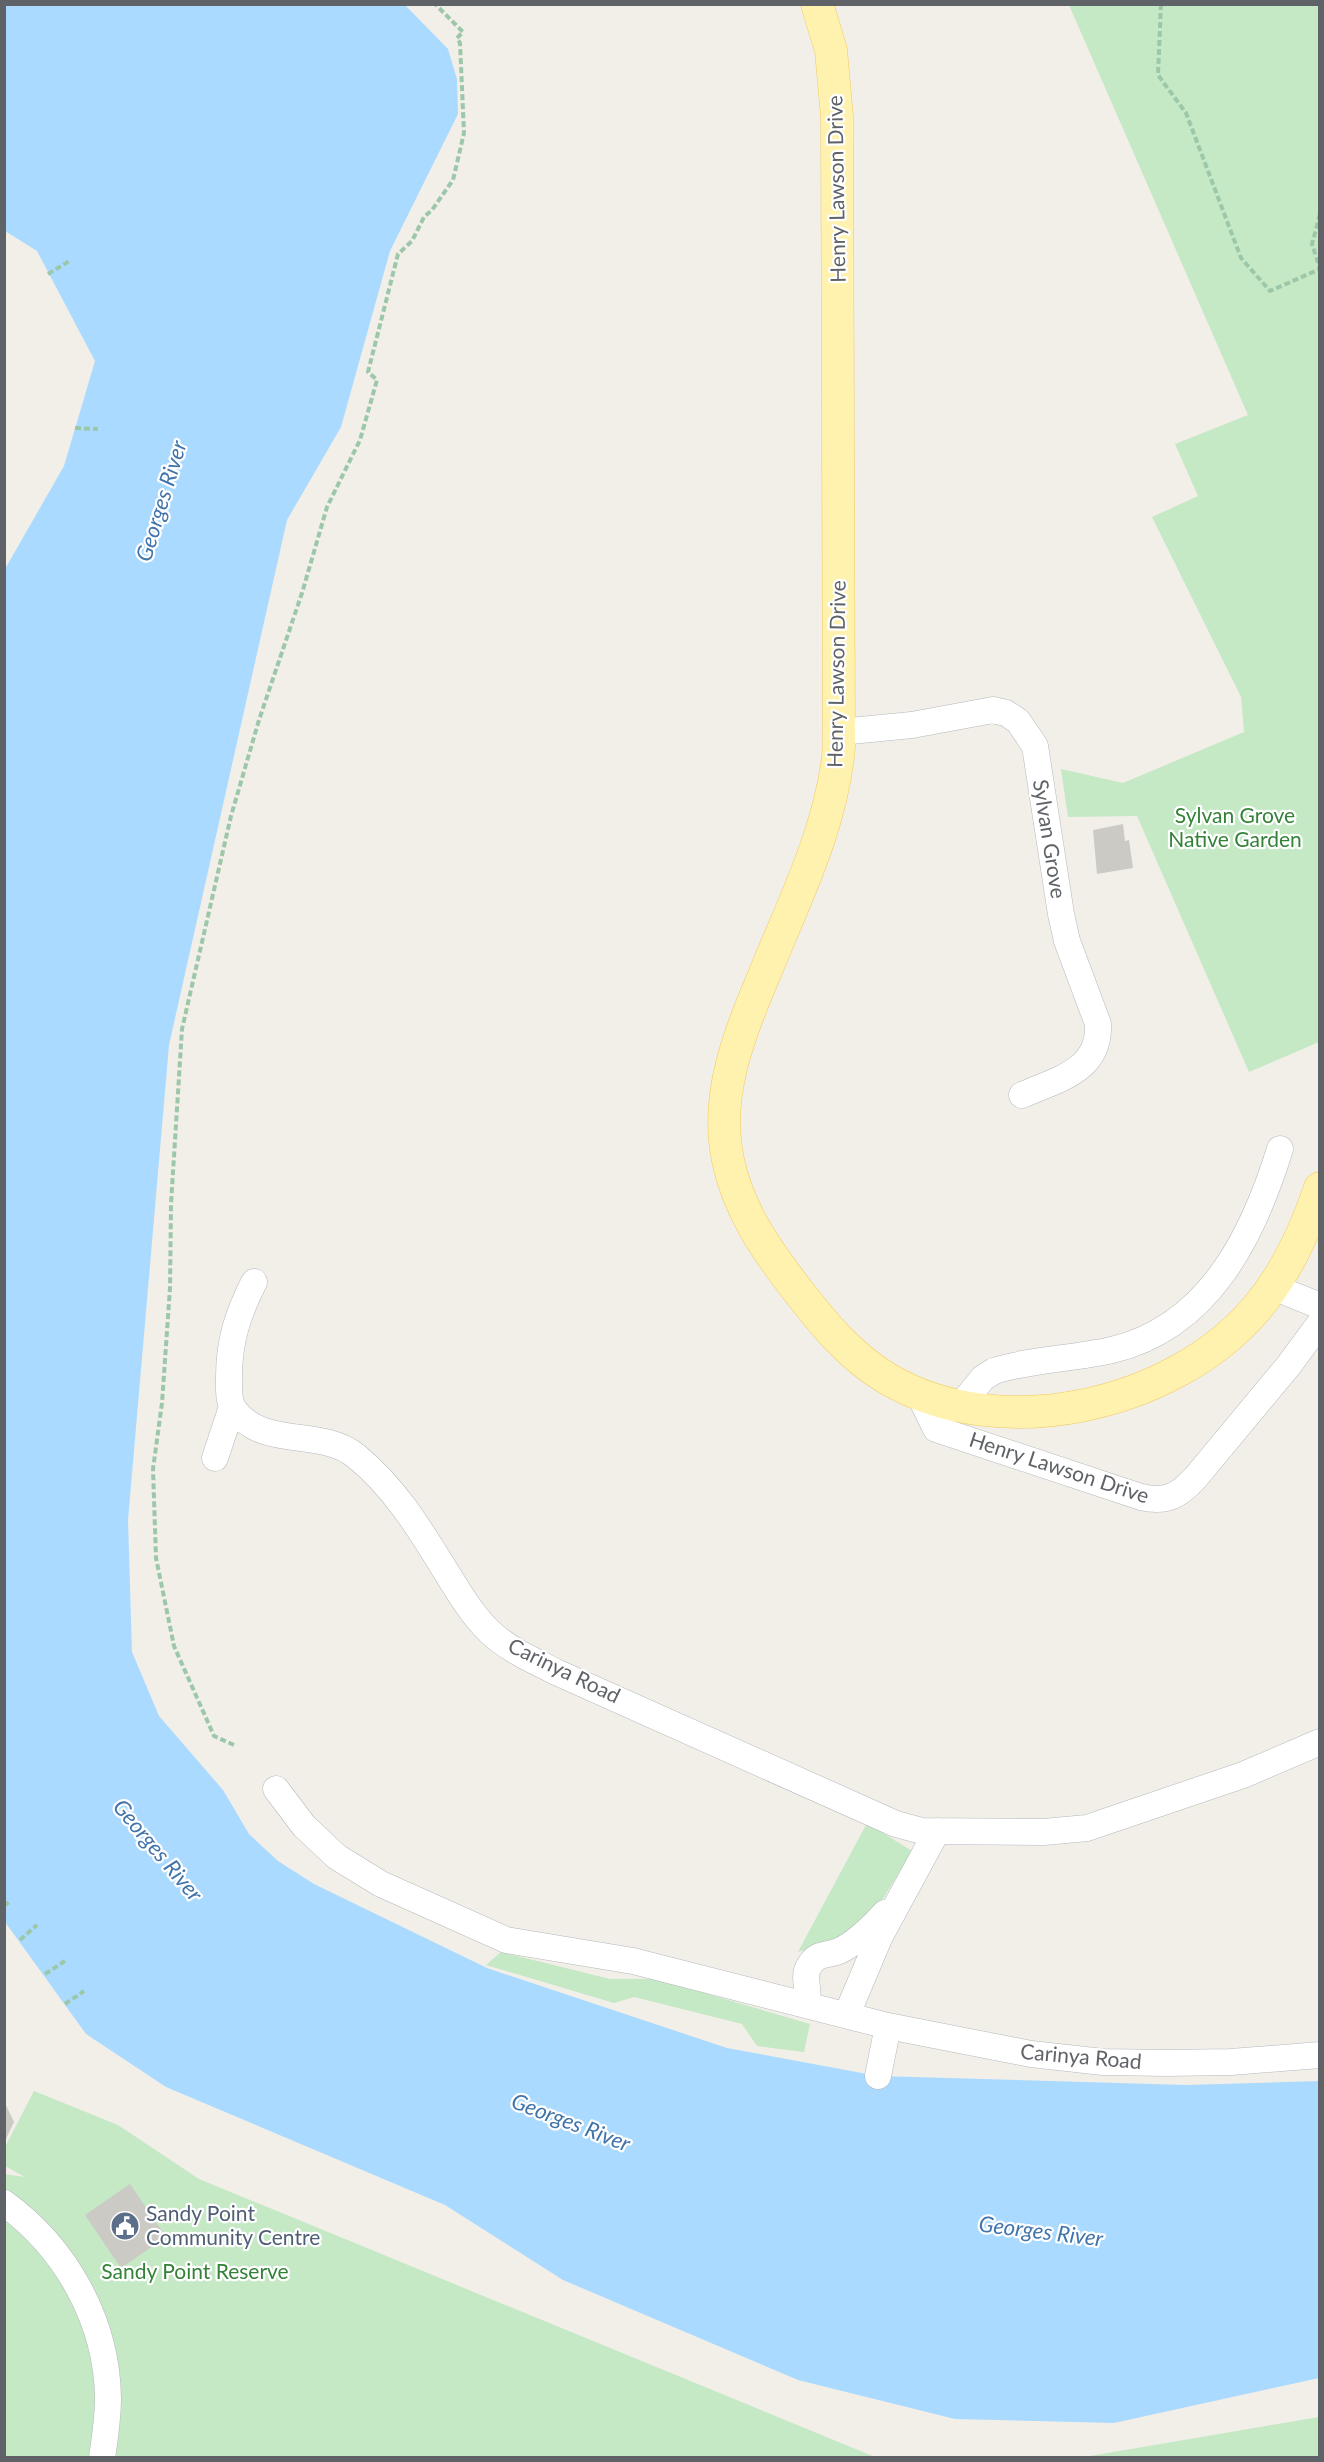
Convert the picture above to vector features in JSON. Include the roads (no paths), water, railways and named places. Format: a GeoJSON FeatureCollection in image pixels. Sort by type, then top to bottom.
{"type":"FeatureCollection","features":[{"type":"Feature","properties":{"kind":"main road","name":"Henry Lawson Drive"},"geometry":{"type":"LineString","coordinates":[[817,4],[831,50],[837,117],[840,732],[834,790],[824,828],[736,1046],[724,1107],[725,1142],[733,1179],[746,1215],[796,1289],[850,1351],[878,1372],[919,1394],[960,1406],[990,1410],[1033,1411],[1078,1406],[1125,1394],[1152,1383],[1207,1352],[1232,1333],[1273,1287],[1297,1246],[1320,1188]]}},
{"type":"Feature","properties":{"kind":"street","name":"Sylvan Grove"},"geometry":{"type":"LineString","coordinates":[[840,732],[912,725],[993,710],[1006,713],[1018,721],[1035,746],[1060,914],[1067,941],[1098,1024],[1099,1037],[1095,1049],[1078,1070],[1022,1095]]}},
{"type":"Feature","properties":{"kind":"street"},"geometry":{"type":"LineString","coordinates":[[960,1406],[983,1378],[994,1371],[1133,1344],[1176,1320],[1196,1304],[1215,1285],[1247,1237],[1280,1149]]}},
{"type":"Feature","properties":{"kind":"street"},"geometry":{"type":"LineString","coordinates":[[215,1458],[232,1407],[229,1392],[230,1341],[237,1316],[254,1282]]}},
{"type":"Feature","properties":{"kind":"street"},"geometry":{"type":"LineString","coordinates":[[1273,1287],[1320,1306]]}},
{"type":"Feature","properties":{"kind":"street","name":"Henry Lawson Drive"},"geometry":{"type":"LineString","coordinates":[[919,1394],[936,1429],[1141,1497],[1164,1500],[1185,1489],[1289,1365],[1320,1323]]}},
{"type":"Feature","properties":{"kind":"street","name":"Carinya Road"},"geometry":{"type":"LineString","coordinates":[[232,1407],[255,1428],[273,1434],[339,1444],[355,1455],[396,1496],[471,1610],[507,1647],[556,1672],[896,1824],[922,1831],[1044,1832],[1087,1828],[1243,1775],[1320,1742]]}},
{"type":"Feature","properties":{"kind":"street","name":"Carinya Road"},"geometry":{"type":"LineString","coordinates":[[276,1789],[304,1826],[337,1857],[381,1884],[506,1940],[633,1961],[808,2001],[888,2026],[1031,2055],[1103,2062],[1231,2062],[1320,2055]]}},
{"type":"Feature","properties":{"kind":"street"},"geometry":{"type":"LineString","coordinates":[[847,2014],[868,1960],[937,1831]]}},
{"type":"Feature","properties":{"kind":"street"},"geometry":{"type":"LineString","coordinates":[[808,2001],[807,1970],[816,1958],[824,1953],[838,1952],[874,1925],[902,1895]]}},
{"type":"Feature","properties":{"kind":"street"},"geometry":{"type":"LineString","coordinates":[[878,2076],[888,2026]]}},
{"type":"Feature","properties":{"kind":"street"},"geometry":{"type":"LineString","coordinates":[[4,2203],[44,2236],[57,2253],[80,2292],[93,2321],[107,2384],[102,2457]]}},
{"type":"Feature","properties":{"kind":"water","name":"Georges River"},"geometry":{"type":"Polygon","coordinates":[[[5,5],[405,5],[448,49],[457,79],[458,114],[390,251],[341,427],[287,520],[169,1045],[128,1520],[132,1652],[159,1716],[223,1790],[249,1834],[278,1861],[314,1884],[487,1968],[727,2048],[878,2076],[1186,2085],[1319,2081],[1319,2378],[1114,2423],[955,2419],[798,2380],[563,2280],[445,2205],[166,2087],[86,2034],[5,1922],[5,569],[64,466],[95,361],[37,251],[5,231],[5,5]]]}},
{"type":"Feature","properties":{"kind":"place","name":"Sandy Point Community Centre"},"geometry":{"type":"Point","coordinates":[125,2226]}},
{"type":"Feature","properties":{"kind":"park label","name":"Sylvan Grove Native Garden"},"geometry":{"type":"Point","coordinates":[1235,828]}},
{"type":"Feature","properties":{"kind":"park label","name":"Sandy Point Reserve"},"geometry":{"type":"Point","coordinates":[195,2272]}}]}
